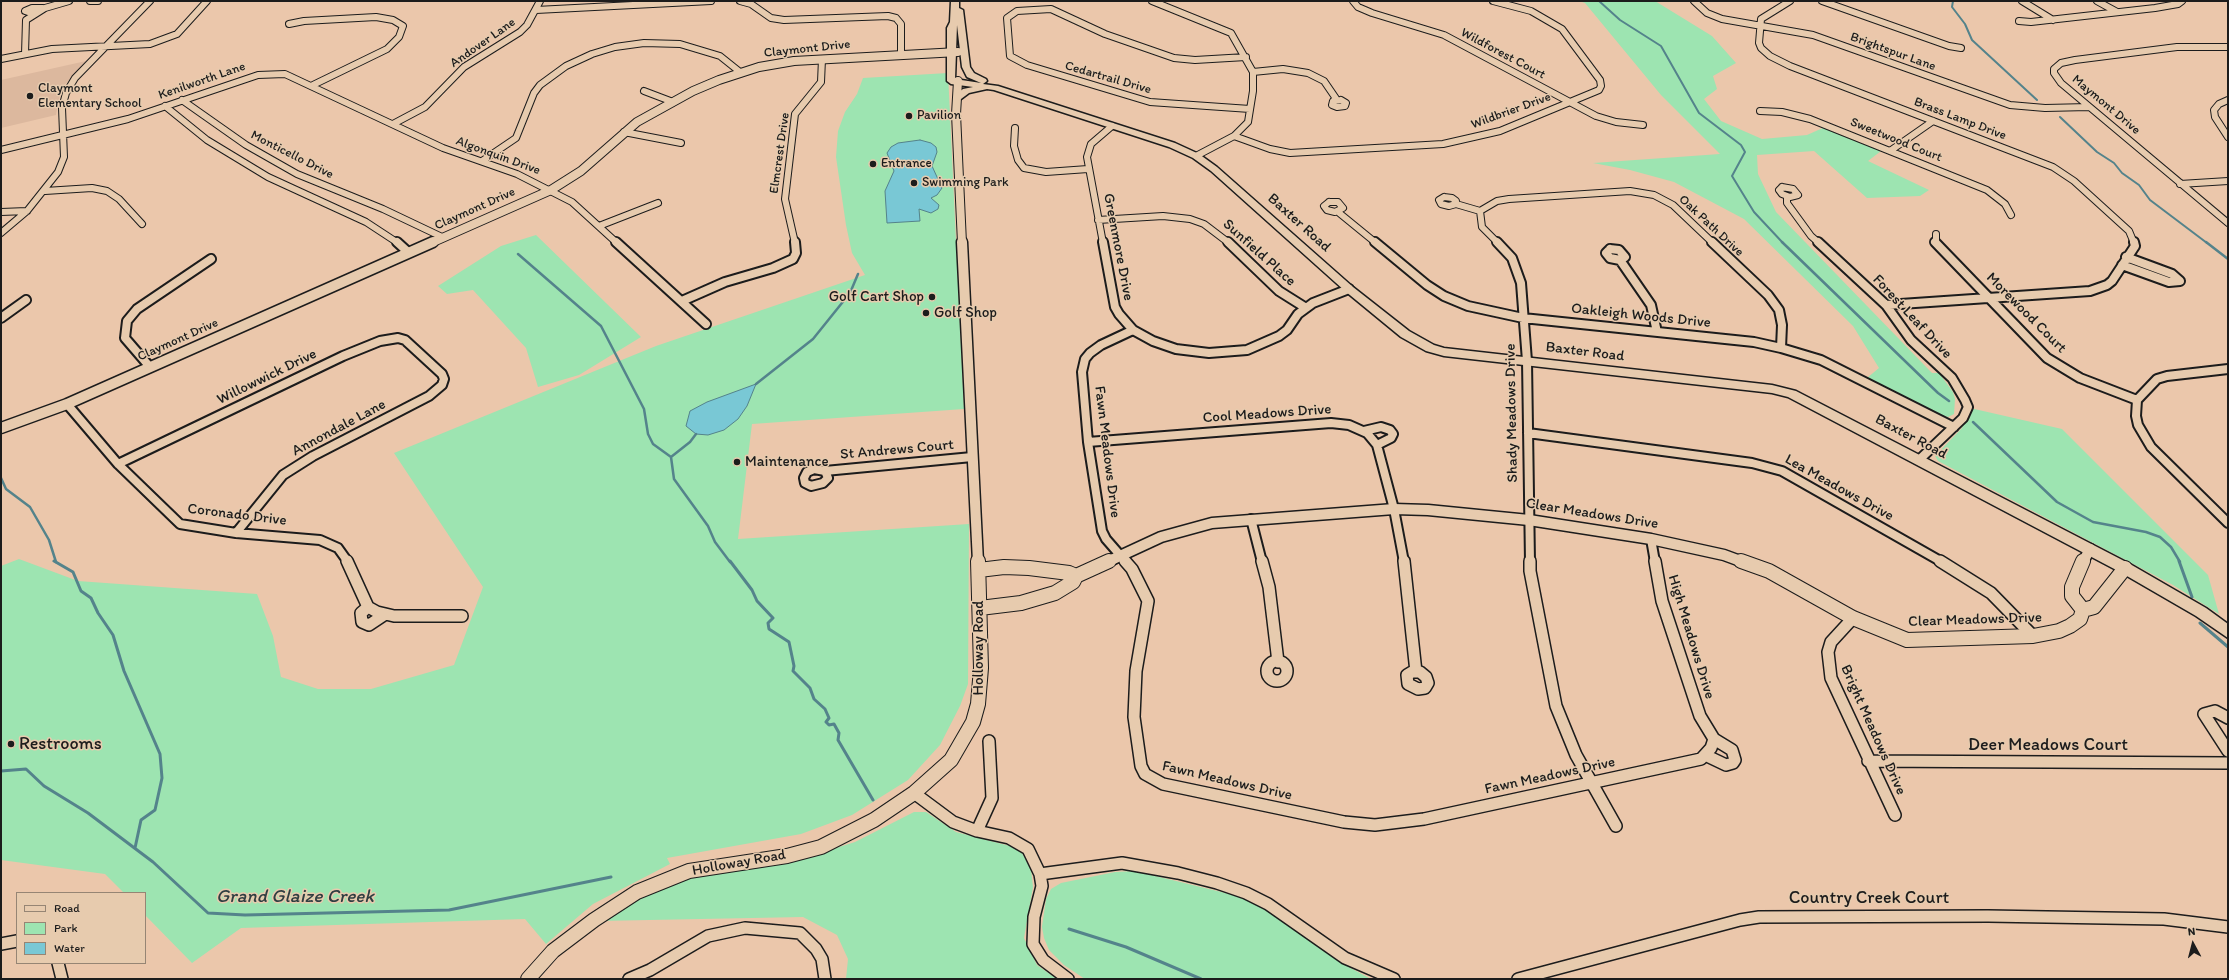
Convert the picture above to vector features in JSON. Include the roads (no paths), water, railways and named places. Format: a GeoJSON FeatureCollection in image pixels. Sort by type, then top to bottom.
{"type":"FeatureCollection","features":[{"type":"Feature","properties":{"kind":"main road"},"geometry":{"type":"LineString","coordinates":[[954,81],[954,52],[951,28],[954,22],[955,4]]}},
{"type":"Feature","properties":{"kind":"main road"},"geometry":{"type":"LineString","coordinates":[[955,4],[959,9],[968,72],[977,79],[1033,100]]}},
{"type":"Feature","properties":{"kind":"main road","name":"Baxter Road"},"geometry":{"type":"LineString","coordinates":[[954,81],[995,88],[1172,145],[1196,156],[1214,169],[1349,289],[1405,334],[1430,348],[1444,352],[1772,389],[1785,393],[1814,404],[2090,549],[2201,612],[2228,632]]}},
{"type":"Feature","properties":{"kind":"main road"},"geometry":{"type":"LineString","coordinates":[[958,97],[976,88],[995,88]]}},
{"type":"Feature","properties":{"kind":"street"},"geometry":{"type":"LineString","coordinates":[[24,54],[26,20],[45,8],[69,1]]}},
{"type":"Feature","properties":{"kind":"street"},"geometry":{"type":"LineString","coordinates":[[90,1],[98,1]]}},
{"type":"Feature","properties":{"kind":"street"},"geometry":{"type":"LineString","coordinates":[[1,233],[27,211],[45,191],[58,172],[64,157],[62,108],[66,92],[75,78],[150,1]]}},
{"type":"Feature","properties":{"kind":"street"},"geometry":{"type":"LineString","coordinates":[[1,59],[52,49],[137,46],[164,40],[177,34],[207,1]]}},
{"type":"Feature","properties":{"kind":"street","name":"Andover Lane"},"geometry":{"type":"LineString","coordinates":[[393,124],[426,107],[464,68],[520,32],[527,25],[540,1]]}},
{"type":"Feature","properties":{"kind":"street"},"geometry":{"type":"LineString","coordinates":[[536,10],[711,1]]}},
{"type":"Feature","properties":{"kind":"street"},"geometry":{"type":"LineString","coordinates":[[740,1],[751,4],[771,18],[784,20],[888,16],[896,18],[902,24],[901,56]]}},
{"type":"Feature","properties":{"kind":"street"},"geometry":{"type":"LineString","coordinates":[[1152,1],[1231,33],[1235,37],[1253,72],[1248,122],[1234,136],[1196,156]]}},
{"type":"Feature","properties":{"kind":"street","name":"Wildforest Court"},"geometry":{"type":"LineString","coordinates":[[1353,1],[1358,7],[1372,13],[1444,35],[1570,103],[1607,120],[1643,126]]}},
{"type":"Feature","properties":{"kind":"street","name":"Wildbrier Drive"},"geometry":{"type":"LineString","coordinates":[[1234,136],[1270,149],[1290,153],[1443,144],[1500,131],[1595,92],[1602,86],[1600,80],[1562,29],[1531,11],[1493,1]]}},
{"type":"Feature","properties":{"kind":"street","name":"Brightspur Lane"},"geometry":{"type":"LineString","coordinates":[[1694,1],[1707,13],[1722,19],[1796,31],[1824,38],[2010,105],[2045,108],[2089,107]]}},
{"type":"Feature","properties":{"kind":"street"},"geometry":{"type":"LineString","coordinates":[[1760,26],[1761,19],[1790,1]]}},
{"type":"Feature","properties":{"kind":"street"},"geometry":{"type":"LineString","coordinates":[[1822,1],[1949,46],[1961,48]]}},
{"type":"Feature","properties":{"kind":"street"},"geometry":{"type":"LineString","coordinates":[[2022,1],[2053,20]]}},
{"type":"Feature","properties":{"kind":"street"},"geometry":{"type":"LineString","coordinates":[[2097,1],[2117,12]]}},
{"type":"Feature","properties":{"kind":"street"},"geometry":{"type":"LineString","coordinates":[[2019,20],[2031,22],[2053,20],[2168,6],[2182,1]]}},
{"type":"Feature","properties":{"kind":"street","name":"Cedartrail Drive"},"geometry":{"type":"LineString","coordinates":[[1246,57],[1195,60],[1174,58],[1105,34],[1060,12],[1032,9],[1013,12],[1007,18],[1010,56],[1020,63],[1150,102],[1250,109]]}},
{"type":"Feature","properties":{"kind":"street"},"geometry":{"type":"LineString","coordinates":[[289,24],[304,21],[376,17],[393,20],[402,26],[399,38],[387,49],[313,85]]}},
{"type":"Feature","properties":{"kind":"street","name":"Brass Lamp Drive"},"geometry":{"type":"LineString","coordinates":[[1760,26],[1759,40],[1761,48],[1775,59],[2053,167],[2070,178],[2129,231],[2135,246],[2126,257],[2112,281],[2107,285],[2090,291],[1886,305]]}},
{"type":"Feature","properties":{"kind":"street"},"geometry":{"type":"LineString","coordinates":[[482,161],[516,138],[523,125],[534,93],[540,85],[566,66],[592,54],[615,47],[644,43],[680,44],[720,56],[732,64],[740,72]]}},
{"type":"Feature","properties":{"kind":"street","name":"Maymont Drive"},"geometry":{"type":"LineString","coordinates":[[2228,47],[2177,47],[2060,63],[2054,70],[2057,78],[2089,107],[2228,223]]}},
{"type":"Feature","properties":{"kind":"street","name":"Claymont Drive"},"geometry":{"type":"LineString","coordinates":[[1,428],[67,404],[551,190],[581,171],[624,132],[673,102],[740,72],[780,63],[822,59],[954,52]]}},
{"type":"Feature","properties":{"kind":"street","name":"Elmcrest Drive"},"geometry":{"type":"LineString","coordinates":[[682,301],[726,282],[773,268],[793,259],[796,253],[785,200],[795,114],[821,82],[822,59]]}},
{"type":"Feature","properties":{"kind":"street"},"geometry":{"type":"LineString","coordinates":[[1253,72],[1283,69],[1308,73],[1324,81],[1337,100]]}},
{"type":"Feature","properties":{"kind":"street","name":"Algonquin Drive"},"geometry":{"type":"LineString","coordinates":[[272,73],[285,74],[313,85],[443,148],[517,174],[572,202],[706,324]]}},
{"type":"Feature","properties":{"kind":"street","name":"Kenilworth Lane"},"geometry":{"type":"LineString","coordinates":[[1,150],[128,119],[244,79],[272,73]]}},
{"type":"Feature","properties":{"kind":"street","name":"Holloway Road"},"geometry":{"type":"LineString","coordinates":[[528,979],[553,951],[612,907],[637,892],[689,871],[787,856],[821,847],[874,820],[914,793],[951,760],[973,722],[978,704],[981,668],[979,570],[972,457],[956,114],[958,97],[954,81]]}},
{"type":"Feature","properties":{"kind":"street","name":"Holloway Road"},"geometry":{"type":"LineString","coordinates":[[954,81],[951,100],[956,114]]}},
{"type":"Feature","properties":{"kind":"street"},"geometry":{"type":"LineString","coordinates":[[644,91],[673,102]]}},
{"type":"Feature","properties":{"kind":"street","name":"Monticello Drive"},"geometry":{"type":"LineString","coordinates":[[182,100],[246,145],[297,174],[383,209],[442,237]]}},
{"type":"Feature","properties":{"kind":"street"},"geometry":{"type":"LineString","coordinates":[[2228,100],[2220,104],[2214,110],[2215,117],[2228,137]]}},
{"type":"Feature","properties":{"kind":"street","name":"Monticello Drive"},"geometry":{"type":"LineString","coordinates":[[165,106],[207,140],[268,177],[366,222],[391,237],[408,252]]}},
{"type":"Feature","properties":{"kind":"street","name":"Sweetwood Court"},"geometry":{"type":"LineString","coordinates":[[1760,111],[1782,112],[1810,120],[1987,190],[2005,204],[2011,215]]}},
{"type":"Feature","properties":{"kind":"street"},"geometry":{"type":"LineString","coordinates":[[1890,151],[1933,121]]}},
{"type":"Feature","properties":{"kind":"street","name":"Greenmore Drive"},"geometry":{"type":"LineString","coordinates":[[1112,126],[1088,149],[1088,169],[1115,307],[1119,314],[1134,330],[1153,341],[1176,349],[1209,353],[1248,350],[1279,336],[1306,308],[1319,300],[1349,289]]}},
{"type":"Feature","properties":{"kind":"street"},"geometry":{"type":"LineString","coordinates":[[1015,128],[1014,146],[1018,160],[1024,168],[1046,172],[1088,169]]}},
{"type":"Feature","properties":{"kind":"street"},"geometry":{"type":"LineString","coordinates":[[624,132],[681,143]]}},
{"type":"Feature","properties":{"kind":"street"},"geometry":{"type":"LineString","coordinates":[[2180,184],[2228,181]]}},
{"type":"Feature","properties":{"kind":"street"},"geometry":{"type":"LineString","coordinates":[[45,191],[92,188],[107,191],[119,199],[142,224]]}},
{"type":"Feature","properties":{"kind":"street","name":"Oak Path Drive"},"geometry":{"type":"LineString","coordinates":[[1480,211],[1488,205],[1503,200],[1570,194],[1630,191],[1642,192],[1659,197],[1673,205],[1768,295],[1779,310],[1782,325],[1781,348]]}},
{"type":"Feature","properties":{"kind":"street","name":"Forest Leaf Drive"},"geometry":{"type":"LineString","coordinates":[[1787,196],[1787,203],[1811,236],[1886,305],[1911,340],[1952,378],[1968,407],[1963,418],[1920,459]]}},
{"type":"Feature","properties":{"kind":"street"},"geometry":{"type":"LineString","coordinates":[[599,226],[658,203]]}},
{"type":"Feature","properties":{"kind":"street"},"geometry":{"type":"LineString","coordinates":[[1456,204],[1480,211]]}},
{"type":"Feature","properties":{"kind":"street"},"geometry":{"type":"LineString","coordinates":[[1,212],[27,211]]}},
{"type":"Feature","properties":{"kind":"street","name":"Shady Meadows Drive"},"geometry":{"type":"LineString","coordinates":[[1480,211],[1482,227],[1512,258],[1521,283],[1527,361],[1529,555],[1532,585],[1556,706],[1576,755],[1616,826]]}},
{"type":"Feature","properties":{"kind":"street","name":"Oakleigh Woods Drive"},"geometry":{"type":"LineString","coordinates":[[1338,212],[1427,285],[1444,296],[1485,312],[1523,318],[1754,342],[1781,348],[1832,365],[1954,427]]}},
{"type":"Feature","properties":{"kind":"street","name":"Sunfield Place"},"geometry":{"type":"LineString","coordinates":[[1098,220],[1163,216],[1186,218],[1204,224],[1219,234],[1279,291],[1306,308]]}},
{"type":"Feature","properties":{"kind":"street","name":"Morewood Court"},"geometry":{"type":"LineString","coordinates":[[1936,234],[1936,242],[1991,297],[2031,341],[2057,364],[2080,378],[2137,400]]}},
{"type":"Feature","properties":{"kind":"street"},"geometry":{"type":"LineString","coordinates":[[2122,265],[2169,282],[2180,281],[2172,274],[2126,257]]}},
{"type":"Feature","properties":{"kind":"street"},"geometry":{"type":"LineString","coordinates":[[150,367],[125,338],[127,321],[137,309],[211,258]]}},
{"type":"Feature","properties":{"kind":"street"},"geometry":{"type":"LineString","coordinates":[[1620,260],[1651,305],[1657,332]]}},
{"type":"Feature","properties":{"kind":"street"},"geometry":{"type":"LineString","coordinates":[[1,318],[26,300]]}},
{"type":"Feature","properties":{"kind":"street","name":"Fawn Meadows Drive"},"geometry":{"type":"LineString","coordinates":[[1134,330],[1101,345],[1085,359],[1082,372],[1088,442],[1102,531],[1106,538],[1132,568],[1148,601],[1136,671],[1134,717],[1141,766],[1145,774],[1151,779],[1188,791],[1344,822],[1375,825],[1424,819],[1591,782],[1691,762],[1710,747]]}},
{"type":"Feature","properties":{"kind":"street","name":"Willowwick Drive"},"geometry":{"type":"LineString","coordinates":[[118,464],[375,343],[390,339],[405,340],[426,358]]}},
{"type":"Feature","properties":{"kind":"street","name":"Annondale Lane"},"geometry":{"type":"LineString","coordinates":[[236,532],[274,485],[297,465],[438,391],[444,379],[442,374],[426,358]]}},
{"type":"Feature","properties":{"kind":"street"},"geometry":{"type":"LineString","coordinates":[[2228,370],[2167,376],[2157,379],[2137,400],[2136,416],[2138,425],[2151,447],[2228,523]]}},
{"type":"Feature","properties":{"kind":"street","name":"Coronado Drive"},"geometry":{"type":"LineString","coordinates":[[67,404],[118,464],[180,524],[236,532],[309,538],[329,543],[338,548],[348,562],[368,606]]}},
{"type":"Feature","properties":{"kind":"street","name":"Cool Meadows Drive"},"geometry":{"type":"LineString","coordinates":[[1088,442],[1331,423],[1349,425],[1364,431],[1377,445],[1394,509],[1406,570],[1416,672]]}},
{"type":"Feature","properties":{"kind":"street"},"geometry":{"type":"LineString","coordinates":[[1364,431],[1381,426],[1390,430],[1393,434],[1391,438],[1377,445]]}},
{"type":"Feature","properties":{"kind":"street","name":"Lea Meadows Drive"},"geometry":{"type":"LineString","coordinates":[[1528,433],[1752,463],[1782,471],[1970,578],[1991,593],[2032,636]]}},
{"type":"Feature","properties":{"kind":"street","name":"St Andrews Court"},"geometry":{"type":"LineString","coordinates":[[825,471],[972,457]]}},
{"type":"Feature","properties":{"kind":"street","name":"Clear Meadows Drive"},"geometry":{"type":"LineString","coordinates":[[980,608],[1021,603],[1055,593],[1073,582],[1076,576],[1122,557],[1161,537],[1212,523],[1394,509],[1428,510],[1529,520],[1651,539],[1724,554],[1762,568],[1790,581],[1853,618],[1892,636],[1908,640],[2032,636],[2059,631],[2080,619],[2083,610],[2094,607],[2125,568]]}},
{"type":"Feature","properties":{"kind":"street"},"geometry":{"type":"LineString","coordinates":[[1251,519],[1269,587],[1278,662]]}},
{"type":"Feature","properties":{"kind":"street","name":"High Meadows Drive"},"geometry":{"type":"LineString","coordinates":[[1651,539],[1662,601],[1710,747]]}},
{"type":"Feature","properties":{"kind":"street"},"geometry":{"type":"LineString","coordinates":[[2083,610],[2072,596],[2072,587],[2076,574],[2090,549]]}},
{"type":"Feature","properties":{"kind":"street"},"geometry":{"type":"LineString","coordinates":[[979,570],[1004,567],[1029,568],[1069,573],[1076,576]]}},
{"type":"Feature","properties":{"kind":"street"},"geometry":{"type":"LineString","coordinates":[[384,615],[369,624],[362,622],[360,618],[361,613],[368,606],[384,615],[462,616]]}},
{"type":"Feature","properties":{"kind":"street","name":"Bright Meadows Drive"},"geometry":{"type":"LineString","coordinates":[[1853,618],[1831,642],[1828,663],[1831,678],[1868,761],[1895,815]]}},
{"type":"Feature","properties":{"kind":"street"},"geometry":{"type":"LineString","coordinates":[[2228,718],[2215,711],[2206,712],[2204,714],[2228,751]]}},
{"type":"Feature","properties":{"kind":"street"},"geometry":{"type":"LineString","coordinates":[[978,831],[992,798],[989,741]]}},
{"type":"Feature","properties":{"kind":"street","name":"Deer Meadows Court"},"geometry":{"type":"LineString","coordinates":[[1868,761],[2228,763]]}},
{"type":"Feature","properties":{"kind":"street"},"geometry":{"type":"LineString","coordinates":[[914,793],[953,822],[978,831],[1019,842],[1028,849],[1040,874],[1042,886],[1034,917],[1033,944],[1043,960],[1068,979]]}},
{"type":"Feature","properties":{"kind":"street"},"geometry":{"type":"LineString","coordinates":[[1040,874],[1097,865],[1122,863],[1178,873],[1218,883],[1246,893],[1268,904],[1345,958],[1372,972],[1394,979]]}},
{"type":"Feature","properties":{"kind":"street","name":"Country Creek Court"},"geometry":{"type":"LineString","coordinates":[[1518,979],[1759,917],[1988,916],[2156,919],[2228,927]]}},
{"type":"Feature","properties":{"kind":"street"},"geometry":{"type":"LineString","coordinates":[[629,979],[650,970],[708,936],[745,928],[800,933],[816,949],[822,959],[825,979]]}},
{"type":"Feature","properties":{"kind":"street"},"geometry":{"type":"LineString","coordinates":[[1,944],[16,942]]}},
{"type":"Feature","properties":{"kind":"street"},"geometry":{"type":"LineString","coordinates":[[58,964],[62,979]]}},
{"type":"Feature","properties":{"kind":"water","name":"Swimming Park"},"geometry":{"type":"Polygon","coordinates":[[[920,140],[931,143],[936,147],[937,152],[932,166],[942,188],[937,195],[931,198],[939,205],[938,209],[931,213],[919,209],[920,221],[887,223],[885,191],[894,171],[887,153],[891,147],[898,143],[920,140]]]}},
{"type":"Feature","properties":{"kind":"water"},"geometry":{"type":"Polygon","coordinates":[[[756,384],[747,406],[738,419],[724,430],[708,435],[696,434],[686,426],[690,411],[707,402],[756,384]]]}},
{"type":"Feature","properties":{"kind":"waterway"},"geometry":{"type":"LineString","coordinates":[[1599,1],[1620,20],[1661,46],[1699,113],[1741,145],[1745,152],[1732,176],[1754,212],[1783,243]]}},
{"type":"Feature","properties":{"kind":"waterway"},"geometry":{"type":"LineString","coordinates":[[1953,1],[1952,7],[1965,24],[1972,40],[2037,100]]}},
{"type":"Feature","properties":{"kind":"waterway"},"geometry":{"type":"LineString","coordinates":[[2060,117],[2097,152],[2114,163],[2122,173],[2139,185],[2150,200],[2207,243]]}},
{"type":"Feature","properties":{"kind":"waterway"},"geometry":{"type":"LineString","coordinates":[[2206,242],[2228,259]]}},
{"type":"Feature","properties":{"kind":"waterway"},"geometry":{"type":"LineString","coordinates":[[1783,243],[1938,393],[1949,401]]}},
{"type":"Feature","properties":{"kind":"waterway"},"geometry":{"type":"LineString","coordinates":[[518,254],[601,326],[644,409],[648,434],[653,444],[671,457]]}},
{"type":"Feature","properties":{"kind":"waterway"},"geometry":{"type":"LineString","coordinates":[[756,384],[813,339],[850,293],[858,274]]}},
{"type":"Feature","properties":{"kind":"waterway"},"geometry":{"type":"LineString","coordinates":[[1973,422],[2057,502],[2093,522],[2146,532],[2160,537],[2171,547],[2180,562]]}},
{"type":"Feature","properties":{"kind":"waterway"},"geometry":{"type":"LineString","coordinates":[[671,457],[690,442],[696,434]]}},
{"type":"Feature","properties":{"kind":"waterway"},"geometry":{"type":"LineString","coordinates":[[671,457],[674,479],[708,526],[715,542],[730,562]]}},
{"type":"Feature","properties":{"kind":"waterway"},"geometry":{"type":"LineString","coordinates":[[1,478],[6,489],[30,507],[49,540],[56,562]]}},
{"type":"Feature","properties":{"kind":"waterway"},"geometry":{"type":"LineString","coordinates":[[54,561],[73,572],[81,591],[91,598],[98,613],[113,635],[124,671],[160,754],[162,778],[155,810],[141,820],[135,848]]}},
{"type":"Feature","properties":{"kind":"waterway"},"geometry":{"type":"LineString","coordinates":[[730,561],[752,590],[757,601],[773,618],[768,623],[769,629],[789,642],[794,666],[793,671],[810,688],[814,699],[825,709],[829,718],[826,722],[829,725],[834,724],[839,733],[838,740],[873,800]]}},
{"type":"Feature","properties":{"kind":"waterway"},"geometry":{"type":"LineString","coordinates":[[2179,561],[2192,597]]}},
{"type":"Feature","properties":{"kind":"waterway"},"geometry":{"type":"LineString","coordinates":[[2200,623],[2228,647]]}},
{"type":"Feature","properties":{"kind":"waterway","name":"Grand Glaize Creek"},"geometry":{"type":"LineString","coordinates":[[1,771],[26,769],[44,786],[88,813],[153,862],[208,913],[245,915],[449,910],[611,877]]}},
{"type":"Feature","properties":{"kind":"waterway","name":"Grand Glaize Creek"},"geometry":{"type":"LineString","coordinates":[[1069,929],[1126,947],[1201,979]]}},
{"type":"Feature","properties":{"kind":"place","name":"Claymont Elementary School"},"geometry":{"type":"Point","coordinates":[30,96]}},
{"type":"Feature","properties":{"kind":"place","name":"Pavilion"},"geometry":{"type":"Point","coordinates":[909,116]}},
{"type":"Feature","properties":{"kind":"place","name":"Entrance"},"geometry":{"type":"Point","coordinates":[873,164]}},
{"type":"Feature","properties":{"kind":"place","name":"Swimming Park"},"geometry":{"type":"Point","coordinates":[914,183]}},
{"type":"Feature","properties":{"kind":"place","name":"Golf Cart Shop"},"geometry":{"type":"Point","coordinates":[932,297]}},
{"type":"Feature","properties":{"kind":"place","name":"Golf Shop"},"geometry":{"type":"Point","coordinates":[926,313]}},
{"type":"Feature","properties":{"kind":"place","name":"Maintenance"},"geometry":{"type":"Point","coordinates":[737,462]}},
{"type":"Feature","properties":{"kind":"place","name":"Restrooms"},"geometry":{"type":"Point","coordinates":[11,744]}}]}
